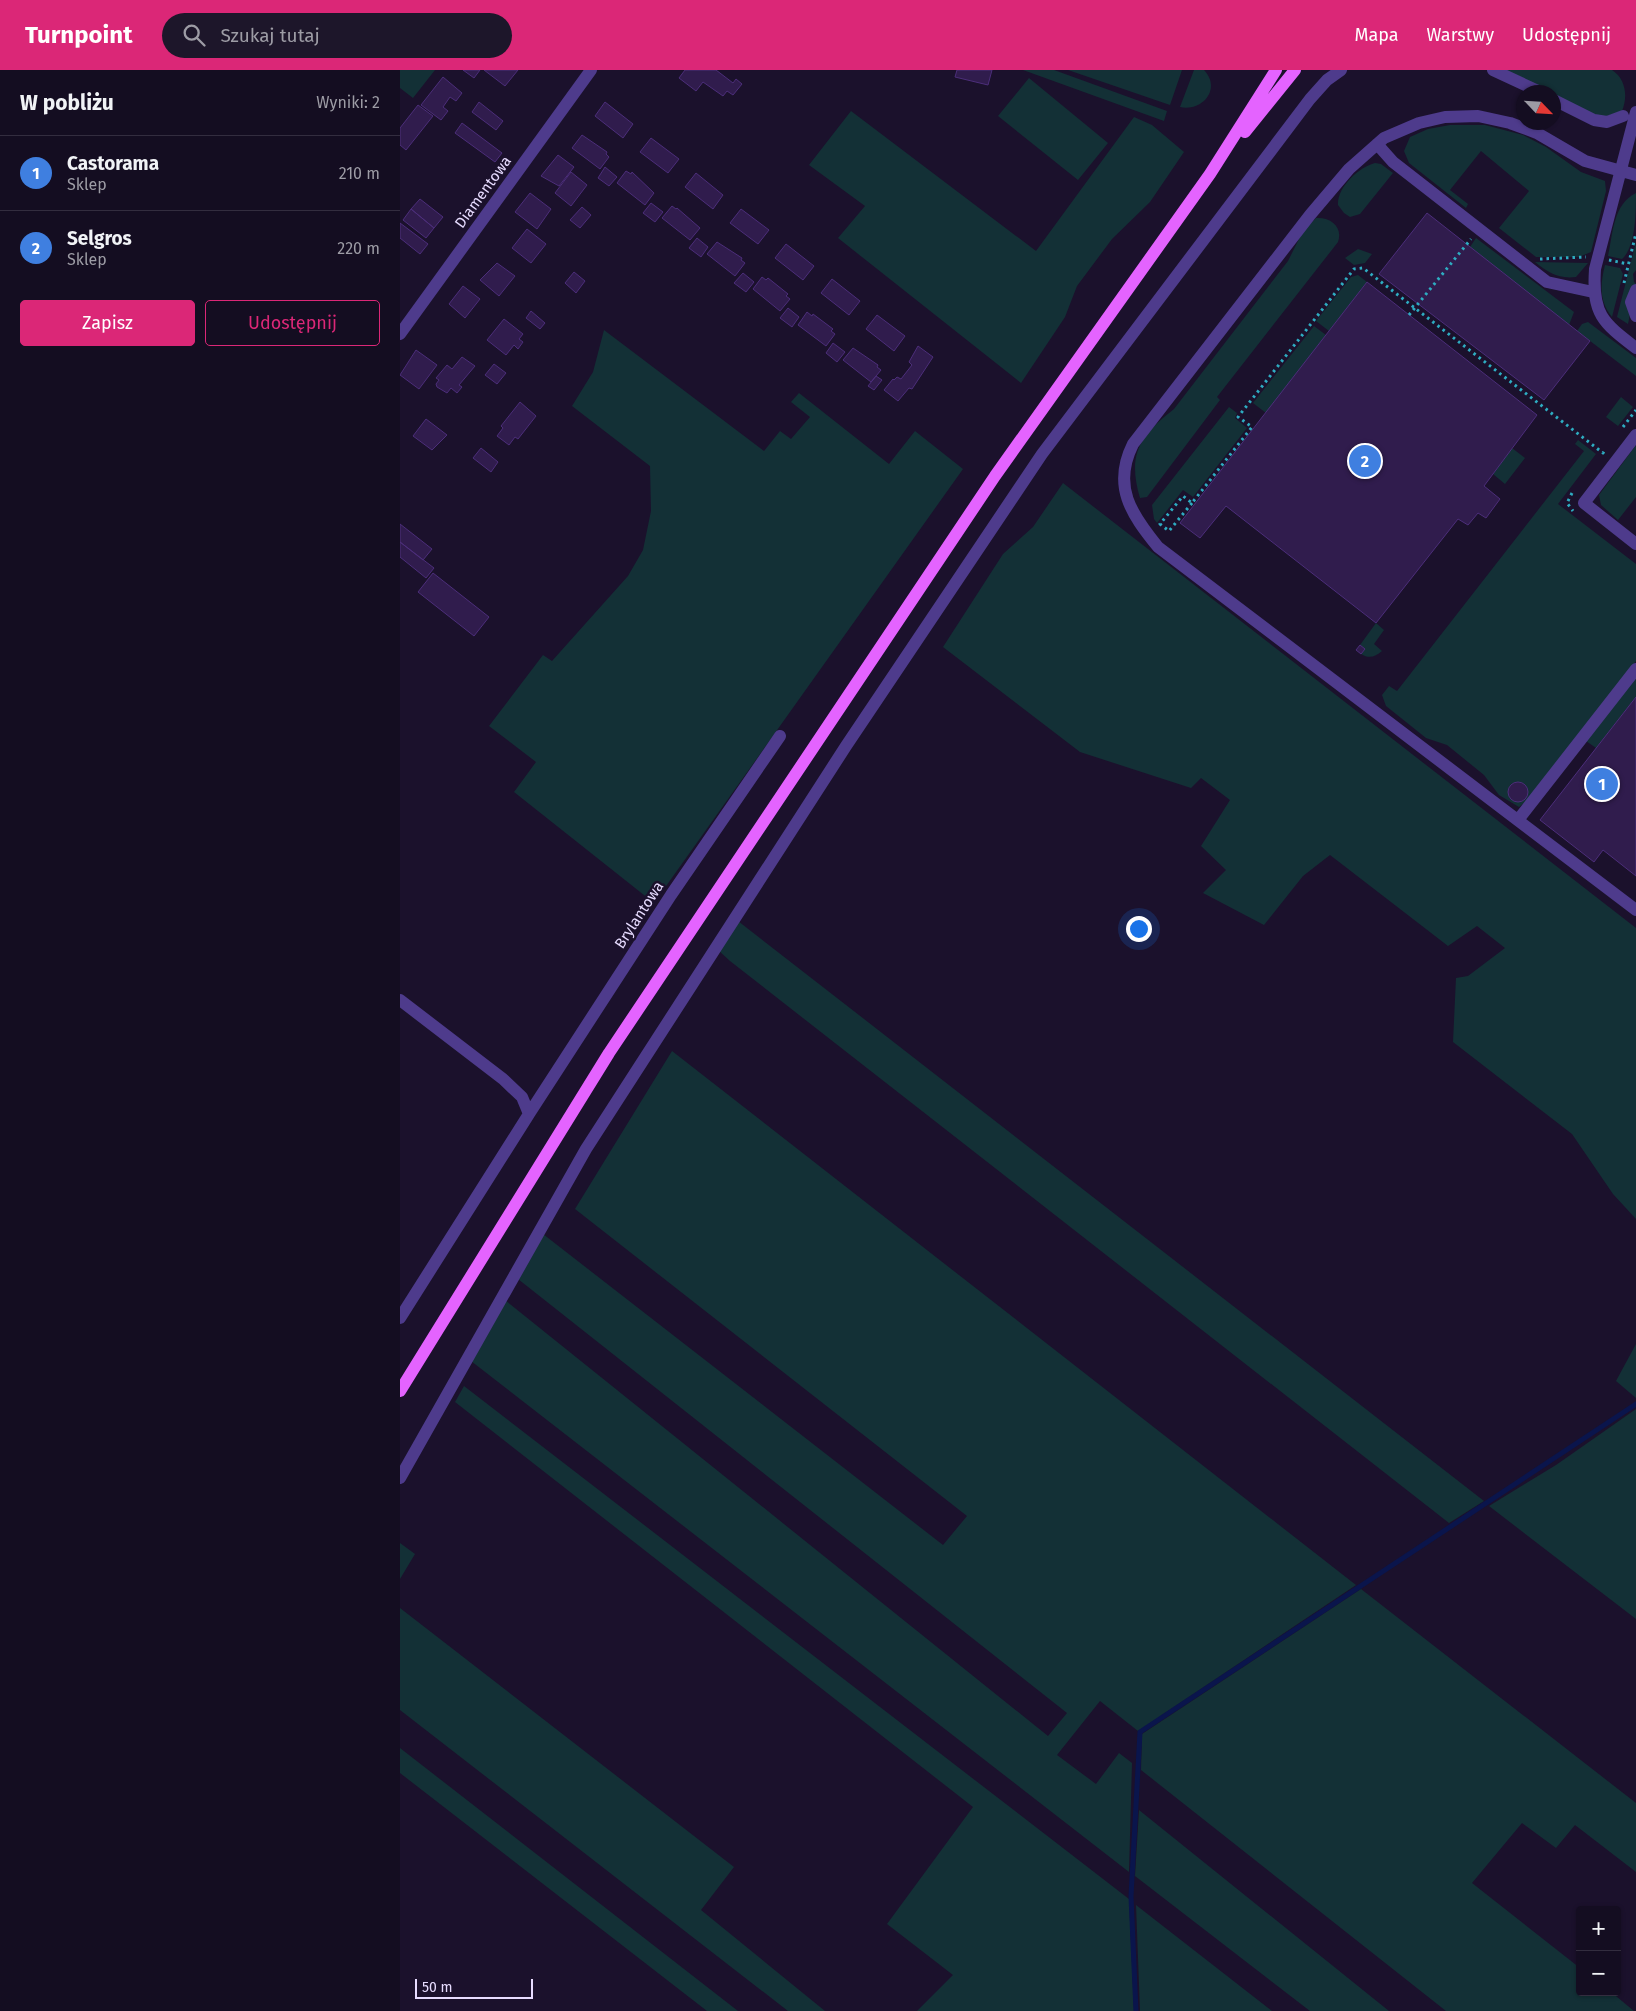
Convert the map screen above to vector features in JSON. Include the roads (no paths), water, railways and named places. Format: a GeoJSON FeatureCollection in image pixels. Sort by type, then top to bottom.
{"type":"FeatureCollection","features":[{"type":"Feature","properties":{"kind":"main road"},"geometry":{"type":"LineString","coordinates":[[400,1391],[614,1045],[995,476],[1210,174],[1276,70]]}},
{"type":"Feature","properties":{"kind":"main road"},"geometry":{"type":"LineString","coordinates":[[1210,174],[1295,70]]}},
{"type":"Feature","properties":{"kind":"street","name":"Diamentowa"},"geometry":{"type":"LineString","coordinates":[[400,334],[591,70]]}},
{"type":"Feature","properties":{"kind":"street"},"geometry":{"type":"LineString","coordinates":[[400,1478],[586,1150],[846,746],[1042,454],[1310,100],[1327,80],[1341,70]]}},
{"type":"Feature","properties":{"kind":"street"},"geometry":{"type":"LineString","coordinates":[[1493,70],[1525,85]]}},
{"type":"Feature","properties":{"kind":"street"},"geometry":{"type":"LineString","coordinates":[[1561,104],[1594,120],[1607,122],[1623,116]]}},
{"type":"Feature","properties":{"kind":"street"},"geometry":{"type":"LineString","coordinates":[[1636,112],[1596,263],[1593,292],[1603,321],[1636,348]]}},
{"type":"Feature","properties":{"kind":"street"},"geometry":{"type":"LineString","coordinates":[[1636,175],[1585,161],[1537,133],[1510,123],[1478,116],[1445,117],[1419,123],[1377,144],[1349,169],[1321,203],[1133,444],[1124,462],[1125,494],[1136,517],[1158,547],[1636,910]]}},
{"type":"Feature","properties":{"kind":"street"},"geometry":{"type":"LineString","coordinates":[[1377,144],[1393,162],[1547,282],[1564,288],[1593,292]]}},
{"type":"Feature","properties":{"kind":"street"},"geometry":{"type":"LineString","coordinates":[[1636,290],[1631,302],[1632,310],[1636,316]]}},
{"type":"Feature","properties":{"kind":"street"},"geometry":{"type":"LineString","coordinates":[[1636,435],[1584,503],[1636,544]]}},
{"type":"Feature","properties":{"kind":"street"},"geometry":{"type":"LineString","coordinates":[[1518,820],[1636,669]]}},
{"type":"Feature","properties":{"kind":"street","name":"Brylantowa"},"geometry":{"type":"LineString","coordinates":[[400,1318],[671,895],[780,736]]}},
{"type":"Feature","properties":{"kind":"street"},"geometry":{"type":"LineString","coordinates":[[400,1000],[503,1079],[522,1097],[529,1114]]}},
{"type":"Feature","properties":{"kind":"waterway"},"geometry":{"type":"LineString","coordinates":[[1136,2011],[1131,1896],[1140,1732],[1636,1404]]}},
{"type":"Feature","properties":{"kind":"place","name":"Selgros"},"geometry":{"type":"Point","coordinates":[1365,461]}},
{"type":"Feature","properties":{"kind":"place","name":"Castorama"},"geometry":{"type":"Point","coordinates":[1602,784]}}]}
